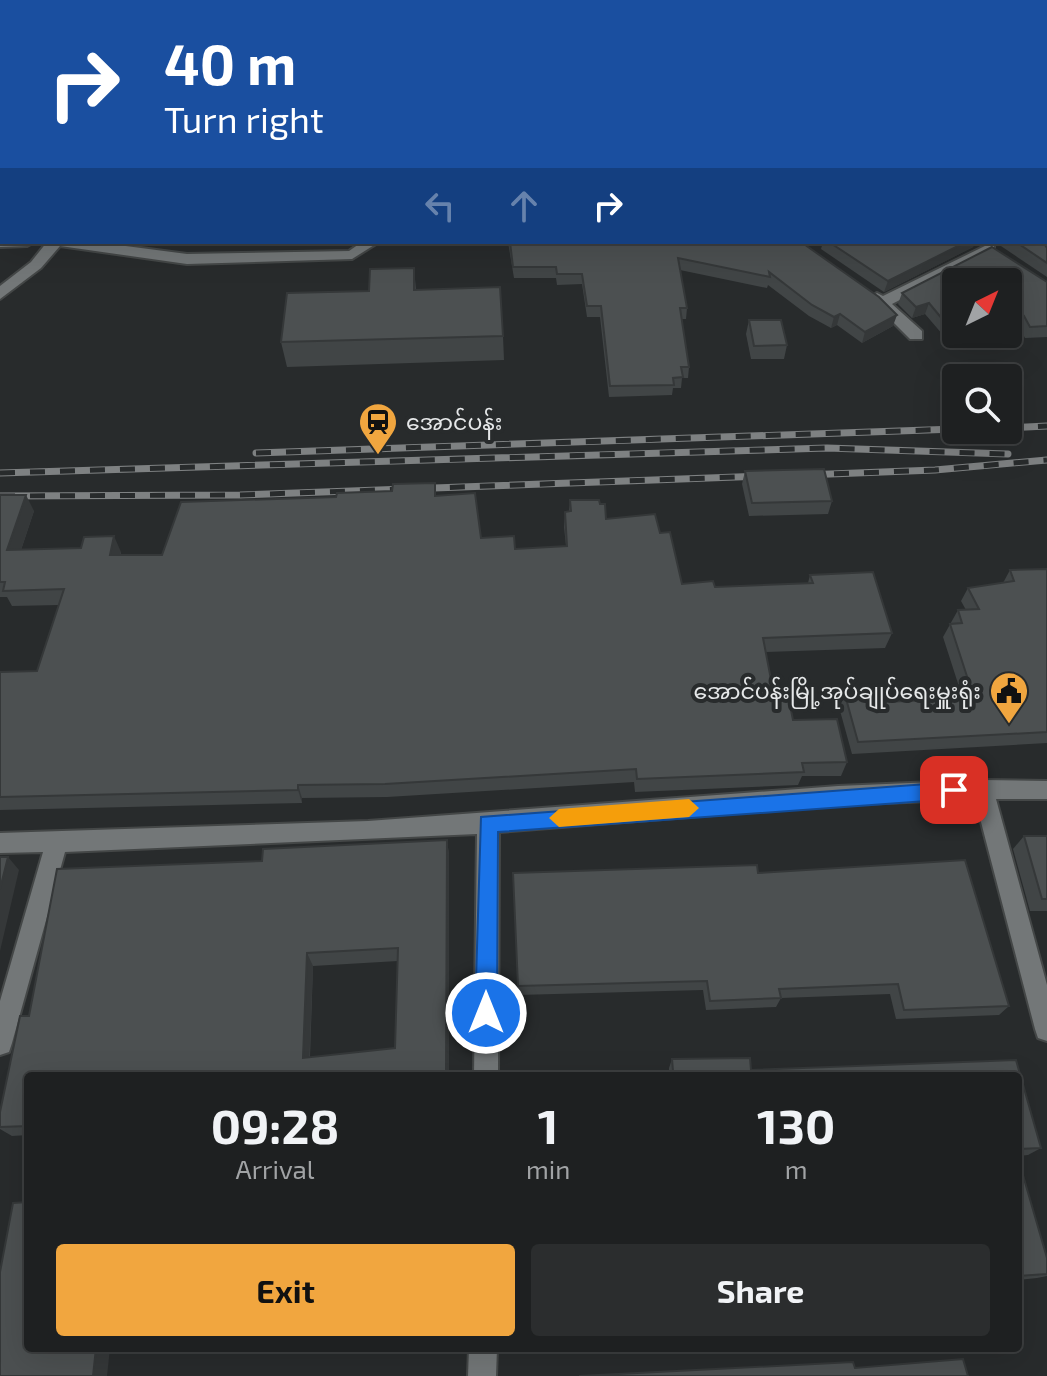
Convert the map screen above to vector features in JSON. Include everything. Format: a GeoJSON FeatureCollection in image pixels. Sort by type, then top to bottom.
{"type":"FeatureCollection","features":[{"type":"Feature","properties":{"kind":"street"},"geometry":{"type":"LineString","coordinates":[[0,294],[36,265],[53,244]]}},
{"type":"Feature","properties":{"kind":"street"},"geometry":{"type":"LineString","coordinates":[[77,244],[187,259],[352,255],[369,244]]}},
{"type":"Feature","properties":{"kind":"street"},"geometry":{"type":"LineString","coordinates":[[883,302],[990,249]]}},
{"type":"Feature","properties":{"kind":"street"},"geometry":{"type":"LineString","coordinates":[[857,285],[883,302],[916,335]]}},
{"type":"Feature","properties":{"kind":"street"},"geometry":{"type":"LineString","coordinates":[[983,789],[1047,1029]]}},
{"type":"Feature","properties":{"kind":"street"},"geometry":{"type":"LineString","coordinates":[[0,843],[488,824],[983,789],[1047,790]]}},
{"type":"Feature","properties":{"kind":"street"},"geometry":{"type":"LineString","coordinates":[[486,1072],[488,824]]}},
{"type":"Feature","properties":{"kind":"street"},"geometry":{"type":"LineString","coordinates":[[0,1043],[3,1016],[57,842]]}},
{"type":"Feature","properties":{"kind":"street"},"geometry":{"type":"LineString","coordinates":[[482,1376],[483,1352]]}},
{"type":"Feature","properties":{"kind":"building"},"geometry":{"type":"Polygon","coordinates":[[[510,244],[804,244],[879,297],[897,315],[865,332],[840,314],[834,317],[812,305],[769,272],[770,277],[678,258],[687,308],[680,308],[689,367],[681,367],[683,377],[673,378],[674,385],[610,386],[601,306],[587,306],[582,274],[557,274],[556,267],[513,267],[510,244]]]}},
{"type":"Feature","properties":{"kind":"building"},"geometry":{"type":"Polygon","coordinates":[[[832,244],[962,244],[888,281],[832,244]]]}},
{"type":"Feature","properties":{"kind":"building"},"geometry":{"type":"Polygon","coordinates":[[[1019,244],[1044,244],[1047,263],[1019,244]]]}},
{"type":"Feature","properties":{"kind":"building"},"geometry":{"type":"Polygon","coordinates":[[[992,247],[1047,282],[1047,326],[1030,327],[1022,316],[1022,268],[951,268],[992,247]]]}},
{"type":"Feature","properties":{"kind":"building"},"geometry":{"type":"Polygon","coordinates":[[[414,268],[414,290],[500,287],[503,336],[281,342],[287,293],[369,291],[370,269],[414,268]]]}},
{"type":"Feature","properties":{"kind":"building"},"geometry":{"type":"Polygon","coordinates":[[[942,273],[942,319],[929,303],[916,307],[902,293],[942,273]]]}},
{"type":"Feature","properties":{"kind":"building"},"geometry":{"type":"Polygon","coordinates":[[[749,320],[781,320],[787,345],[754,346],[749,320]]]}},
{"type":"Feature","properties":{"kind":"building"},"geometry":{"type":"Polygon","coordinates":[[[824,469],[832,501],[752,503],[745,471],[824,469]]]}},
{"type":"Feature","properties":{"kind":"building"},"geometry":{"type":"Polygon","coordinates":[[[435,483],[435,496],[475,493],[481,538],[514,536],[515,549],[567,546],[565,512],[571,511],[570,500],[599,500],[600,504],[605,504],[606,519],[655,514],[660,533],[670,532],[682,584],[713,581],[715,587],[813,583],[810,575],[873,572],[892,633],[763,638],[773,690],[787,690],[793,720],[837,719],[847,762],[802,763],[804,772],[637,779],[636,769],[385,784],[298,785],[298,790],[0,797],[0,672],[37,671],[64,589],[3,591],[5,582],[0,582],[0,495],[26,495],[7,550],[81,548],[84,537],[114,536],[110,555],[162,555],[181,502],[336,497],[337,493],[392,491],[393,484],[435,483]]]}},
{"type":"Feature","properties":{"kind":"building"},"geometry":{"type":"Polygon","coordinates":[[[1047,569],[1047,732],[858,742],[845,695],[882,693],[884,702],[974,698],[950,624],[962,623],[958,610],[979,609],[968,588],[1014,581],[1010,570],[1047,569]]]}},
{"type":"Feature","properties":{"kind":"building"},"geometry":{"type":"Polygon","coordinates":[[[1024,836],[1047,836],[1047,899],[1042,899],[1024,836]]]}},
{"type":"Feature","properties":{"kind":"building"},"geometry":{"type":"Polygon","coordinates":[[[447,840],[446,1072],[24,1072],[24,1126],[0,1127],[0,1112],[20,1016],[29,1016],[57,869],[262,861],[263,849],[447,840]],[[398,948],[307,953],[303,1058],[395,1048],[398,948]]]}},
{"type":"Feature","properties":{"kind":"building"},"geometry":{"type":"Polygon","coordinates":[[[0,857],[8,857],[0,889],[0,857]]]}},
{"type":"Feature","properties":{"kind":"building"},"geometry":{"type":"Polygon","coordinates":[[[965,860],[1009,1006],[904,1010],[898,984],[779,989],[781,998],[710,1001],[707,981],[518,986],[513,873],[757,865],[758,873],[965,860]]]}},
{"type":"Feature","properties":{"kind":"building"},"geometry":{"type":"Polygon","coordinates":[[[750,1058],[751,1070],[1016,1060],[1019,1072],[634,1072],[673,1071],[672,1059],[750,1058]]]}},
{"type":"Feature","properties":{"kind":"building"},"geometry":{"type":"Polygon","coordinates":[[[1022,1081],[1041,1148],[1022,1149],[1022,1081]]]}},
{"type":"Feature","properties":{"kind":"building"},"geometry":{"type":"Polygon","coordinates":[[[1022,1172],[1047,1258],[1047,1274],[1022,1276],[1022,1172]]]}},
{"type":"Feature","properties":{"kind":"building"},"geometry":{"type":"Polygon","coordinates":[[[24,1202],[24,1352],[96,1352],[93,1376],[0,1376],[0,1272],[13,1203],[24,1202]]]}},
{"type":"Feature","properties":{"kind":"building"},"geometry":{"type":"Polygon","coordinates":[[[963,1359],[968,1376],[579,1376],[853,1362],[855,1368],[963,1359]]]}},
{"type":"Feature","properties":{"kind":"railway"},"geometry":{"type":"LineString","coordinates":[[1022,427],[1047,426]]}},
{"type":"Feature","properties":{"kind":"railway"},"geometry":{"type":"LineString","coordinates":[[256,453],[942,429]]}},
{"type":"Feature","properties":{"kind":"railway"},"geometry":{"type":"LineString","coordinates":[[0,473],[827,448],[1008,454]]}},
{"type":"Feature","properties":{"kind":"railway"},"geometry":{"type":"LineString","coordinates":[[804,475],[935,470],[1047,460]]}},
{"type":"Feature","properties":{"kind":"railway"},"geometry":{"type":"LineString","coordinates":[[0,496],[240,495],[764,476]]}},
{"type":"Feature","properties":{"kind":"slow traffic"},"geometry":{"type":"LineString","coordinates":[[559,818],[689,808]]}},
{"type":"Feature","properties":{"kind":"place","name":"အောင်ပန်း"},"geometry":{"type":"Point","coordinates":[378,456]}},
{"type":"Feature","properties":{"kind":"place","name":"အောင်ပန်းမြို့အုပ်ချုပ်ရေးမှူးရုံး"},"geometry":{"type":"Point","coordinates":[1009,725]}},
{"type":"Feature","properties":{"kind":"route"},"geometry":{"type":"LineString","coordinates":[[486,1013],[488,824],[954,790]]}}]}
